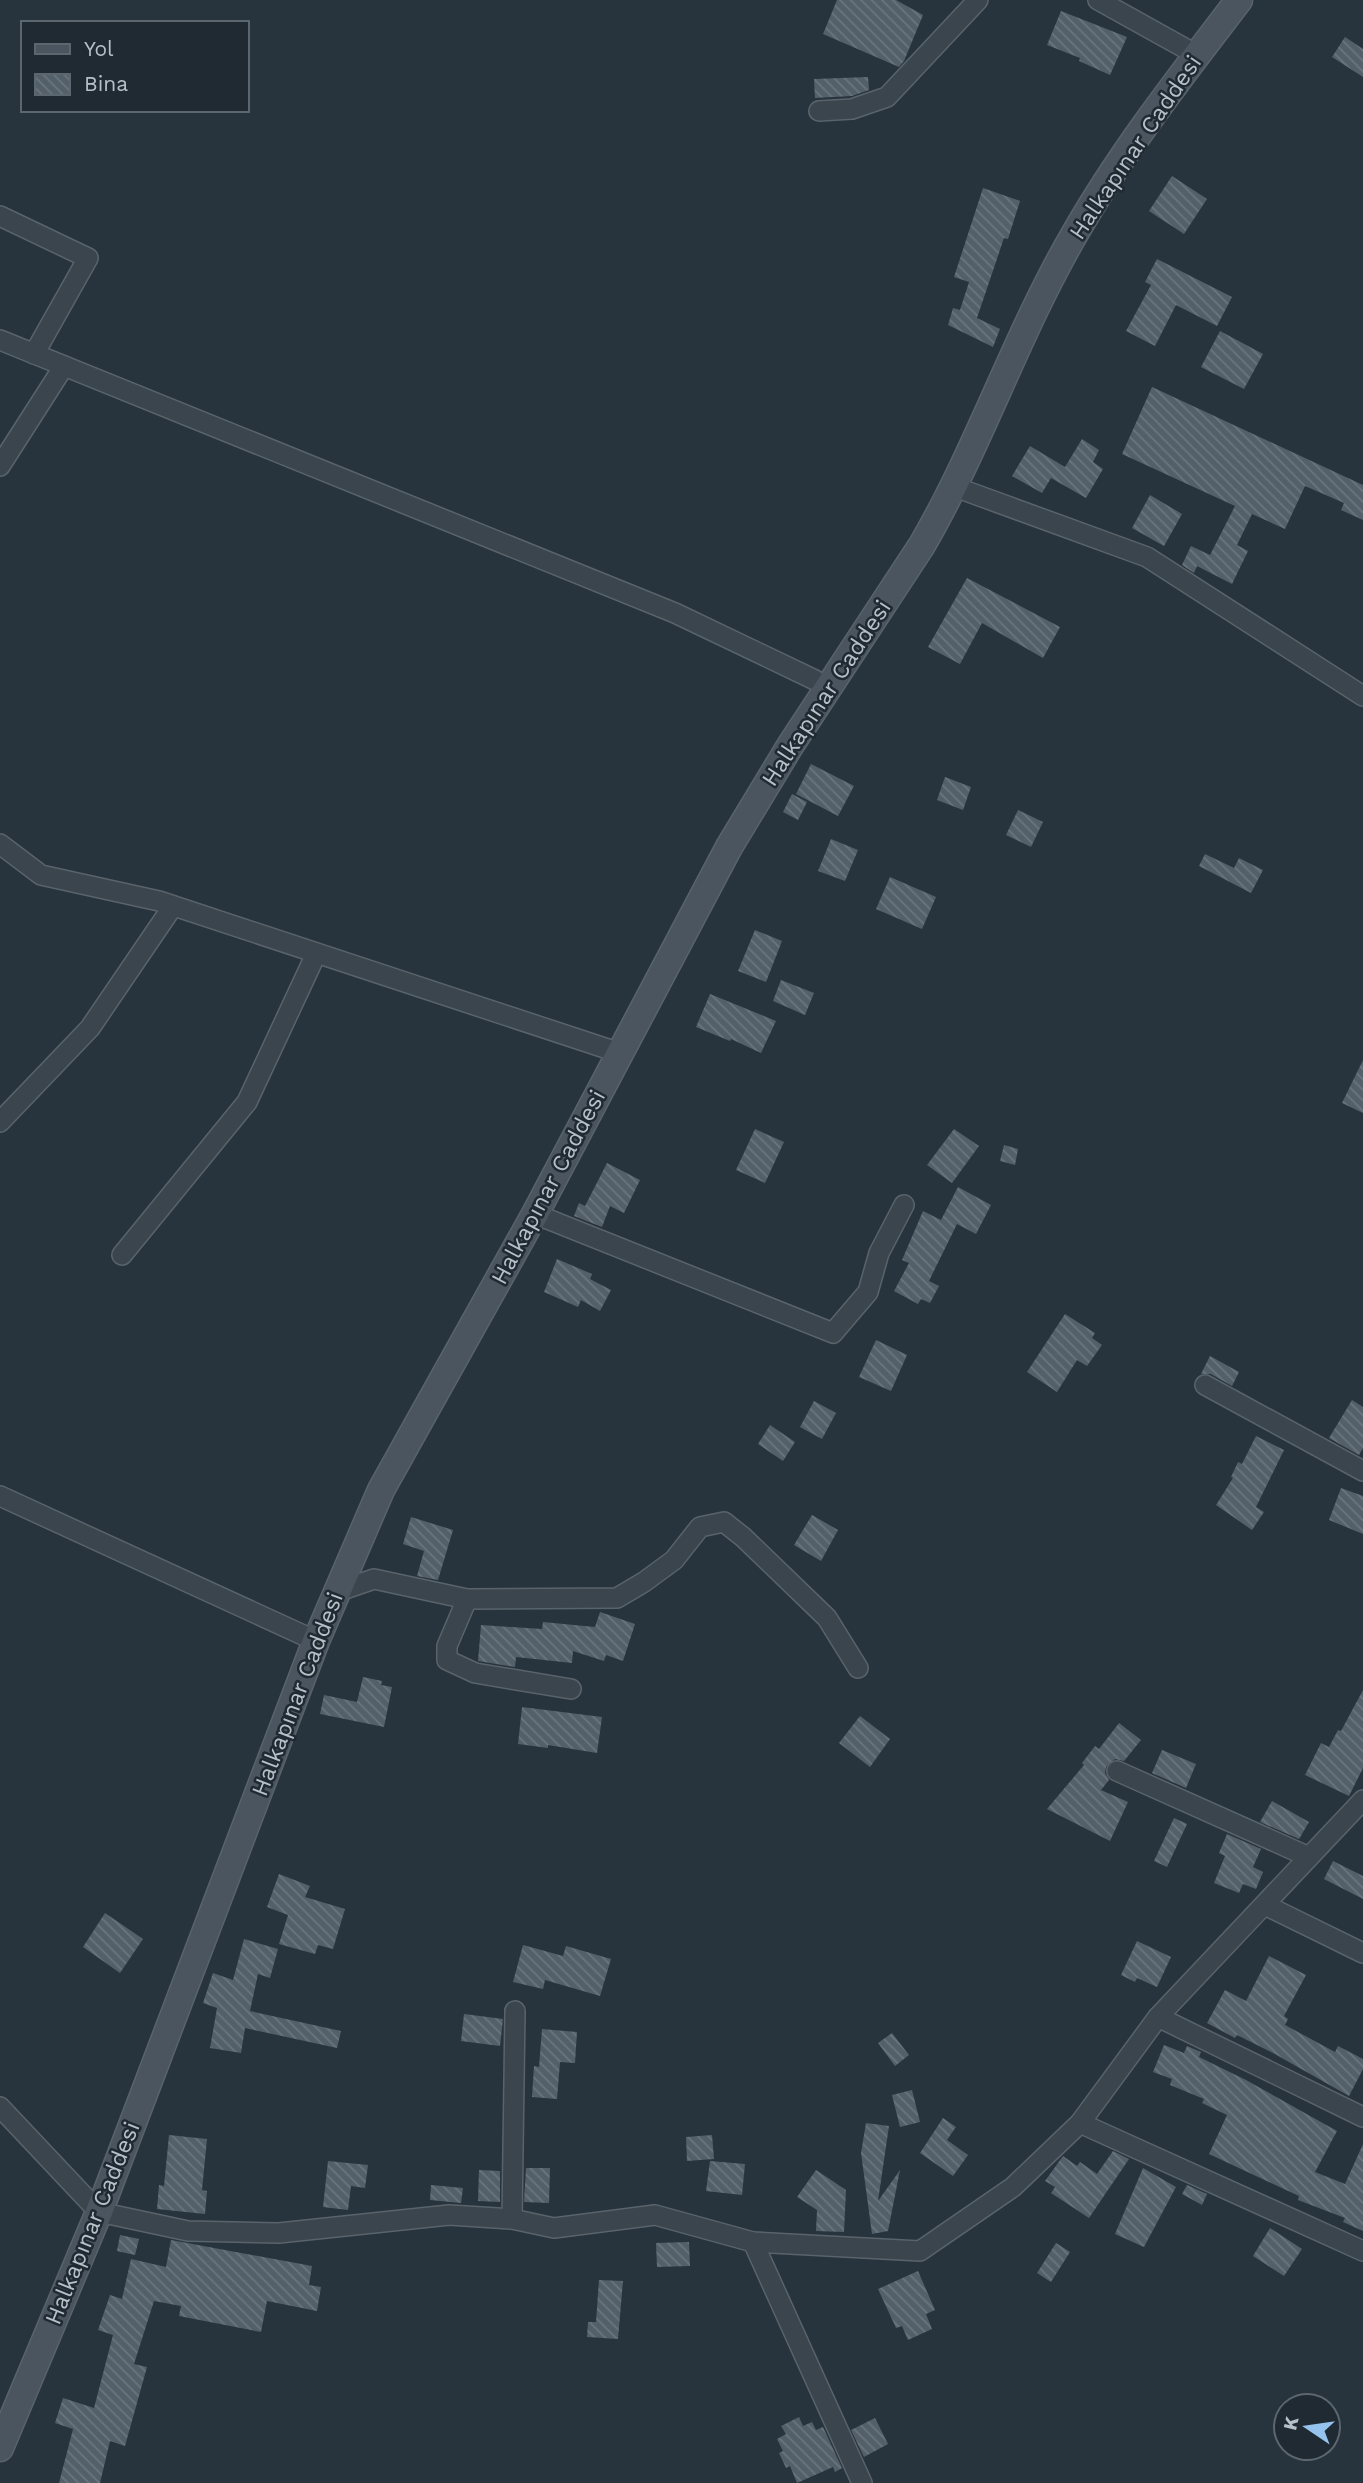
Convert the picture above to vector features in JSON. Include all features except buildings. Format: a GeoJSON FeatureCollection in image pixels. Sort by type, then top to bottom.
{"type":"FeatureCollection","features":[{"type":"Feature","properties":{"kind":"main road","name":"Halkapınar Caddesi"},"geometry":{"type":"LineString","coordinates":[[0,2448],[99,2212],[316,1641],[359,1535],[392,1468],[535,1214],[729,847],[790,746],[922,545],[955,487],[1005,374],[1073,235],[1124,156],[1239,0]]}},
{"type":"Feature","properties":{"kind":"street"},"geometry":{"type":"LineString","coordinates":[[819,111],[852,110],[887,97],[978,0]]}},
{"type":"Feature","properties":{"kind":"street"},"geometry":{"type":"LineString","coordinates":[[1098,0],[1197,55]]}},
{"type":"Feature","properties":{"kind":"street"},"geometry":{"type":"LineString","coordinates":[[0,216],[88,258],[34,354]]}},
{"type":"Feature","properties":{"kind":"street"},"geometry":{"type":"LineString","coordinates":[[0,340],[675,613],[815,680]]}},
{"type":"Feature","properties":{"kind":"street"},"geometry":{"type":"LineString","coordinates":[[0,466],[64,366]]}},
{"type":"Feature","properties":{"kind":"street"},"geometry":{"type":"LineString","coordinates":[[955,487],[1147,557],[1363,696]]}},
{"type":"Feature","properties":{"kind":"street"},"geometry":{"type":"LineString","coordinates":[[0,844],[41,875],[173,906],[620,1053]]}},
{"type":"Feature","properties":{"kind":"street"},"geometry":{"type":"LineString","coordinates":[[0,1122],[90,1028],[173,906]]}},
{"type":"Feature","properties":{"kind":"street"},"geometry":{"type":"LineString","coordinates":[[122,1255],[247,1102],[316,954]]}},
{"type":"Feature","properties":{"kind":"street"},"geometry":{"type":"LineString","coordinates":[[535,1214],[833,1333],[868,1292],[879,1254],[904,1205]]}},
{"type":"Feature","properties":{"kind":"street"},"geometry":{"type":"LineString","coordinates":[[1205,1385],[1363,1471]]}},
{"type":"Feature","properties":{"kind":"street"},"geometry":{"type":"LineString","coordinates":[[0,1496],[316,1641]]}},
{"type":"Feature","properties":{"kind":"street"},"geometry":{"type":"LineString","coordinates":[[336,1592],[374,1579],[467,1599],[617,1598],[644,1583],[674,1560],[700,1527],[724,1522],[827,1618],[858,1668]]}},
{"type":"Feature","properties":{"kind":"street"},"geometry":{"type":"LineString","coordinates":[[467,1599],[447,1646],[447,1660],[475,1673],[571,1689]]}},
{"type":"Feature","properties":{"kind":"street"},"geometry":{"type":"LineString","coordinates":[[1117,1771],[1310,1857]]}},
{"type":"Feature","properties":{"kind":"street"},"geometry":{"type":"LineString","coordinates":[[0,2107],[99,2212],[188,2231],[279,2233],[449,2215],[512,2219],[554,2228],[655,2215],[753,2242],[920,2251],[1013,2187],[1080,2123],[1158,2017],[1363,1800]]}},
{"type":"Feature","properties":{"kind":"street"},"geometry":{"type":"LineString","coordinates":[[1265,1905],[1363,1953]]}},
{"type":"Feature","properties":{"kind":"street"},"geometry":{"type":"LineString","coordinates":[[512,2219],[515,2011]]}},
{"type":"Feature","properties":{"kind":"street"},"geometry":{"type":"LineString","coordinates":[[1158,2017],[1363,2117]]}},
{"type":"Feature","properties":{"kind":"street"},"geometry":{"type":"LineString","coordinates":[[1080,2123],[1363,2251]]}},
{"type":"Feature","properties":{"kind":"street"},"geometry":{"type":"LineString","coordinates":[[753,2242],[862,2483]]}}]}
